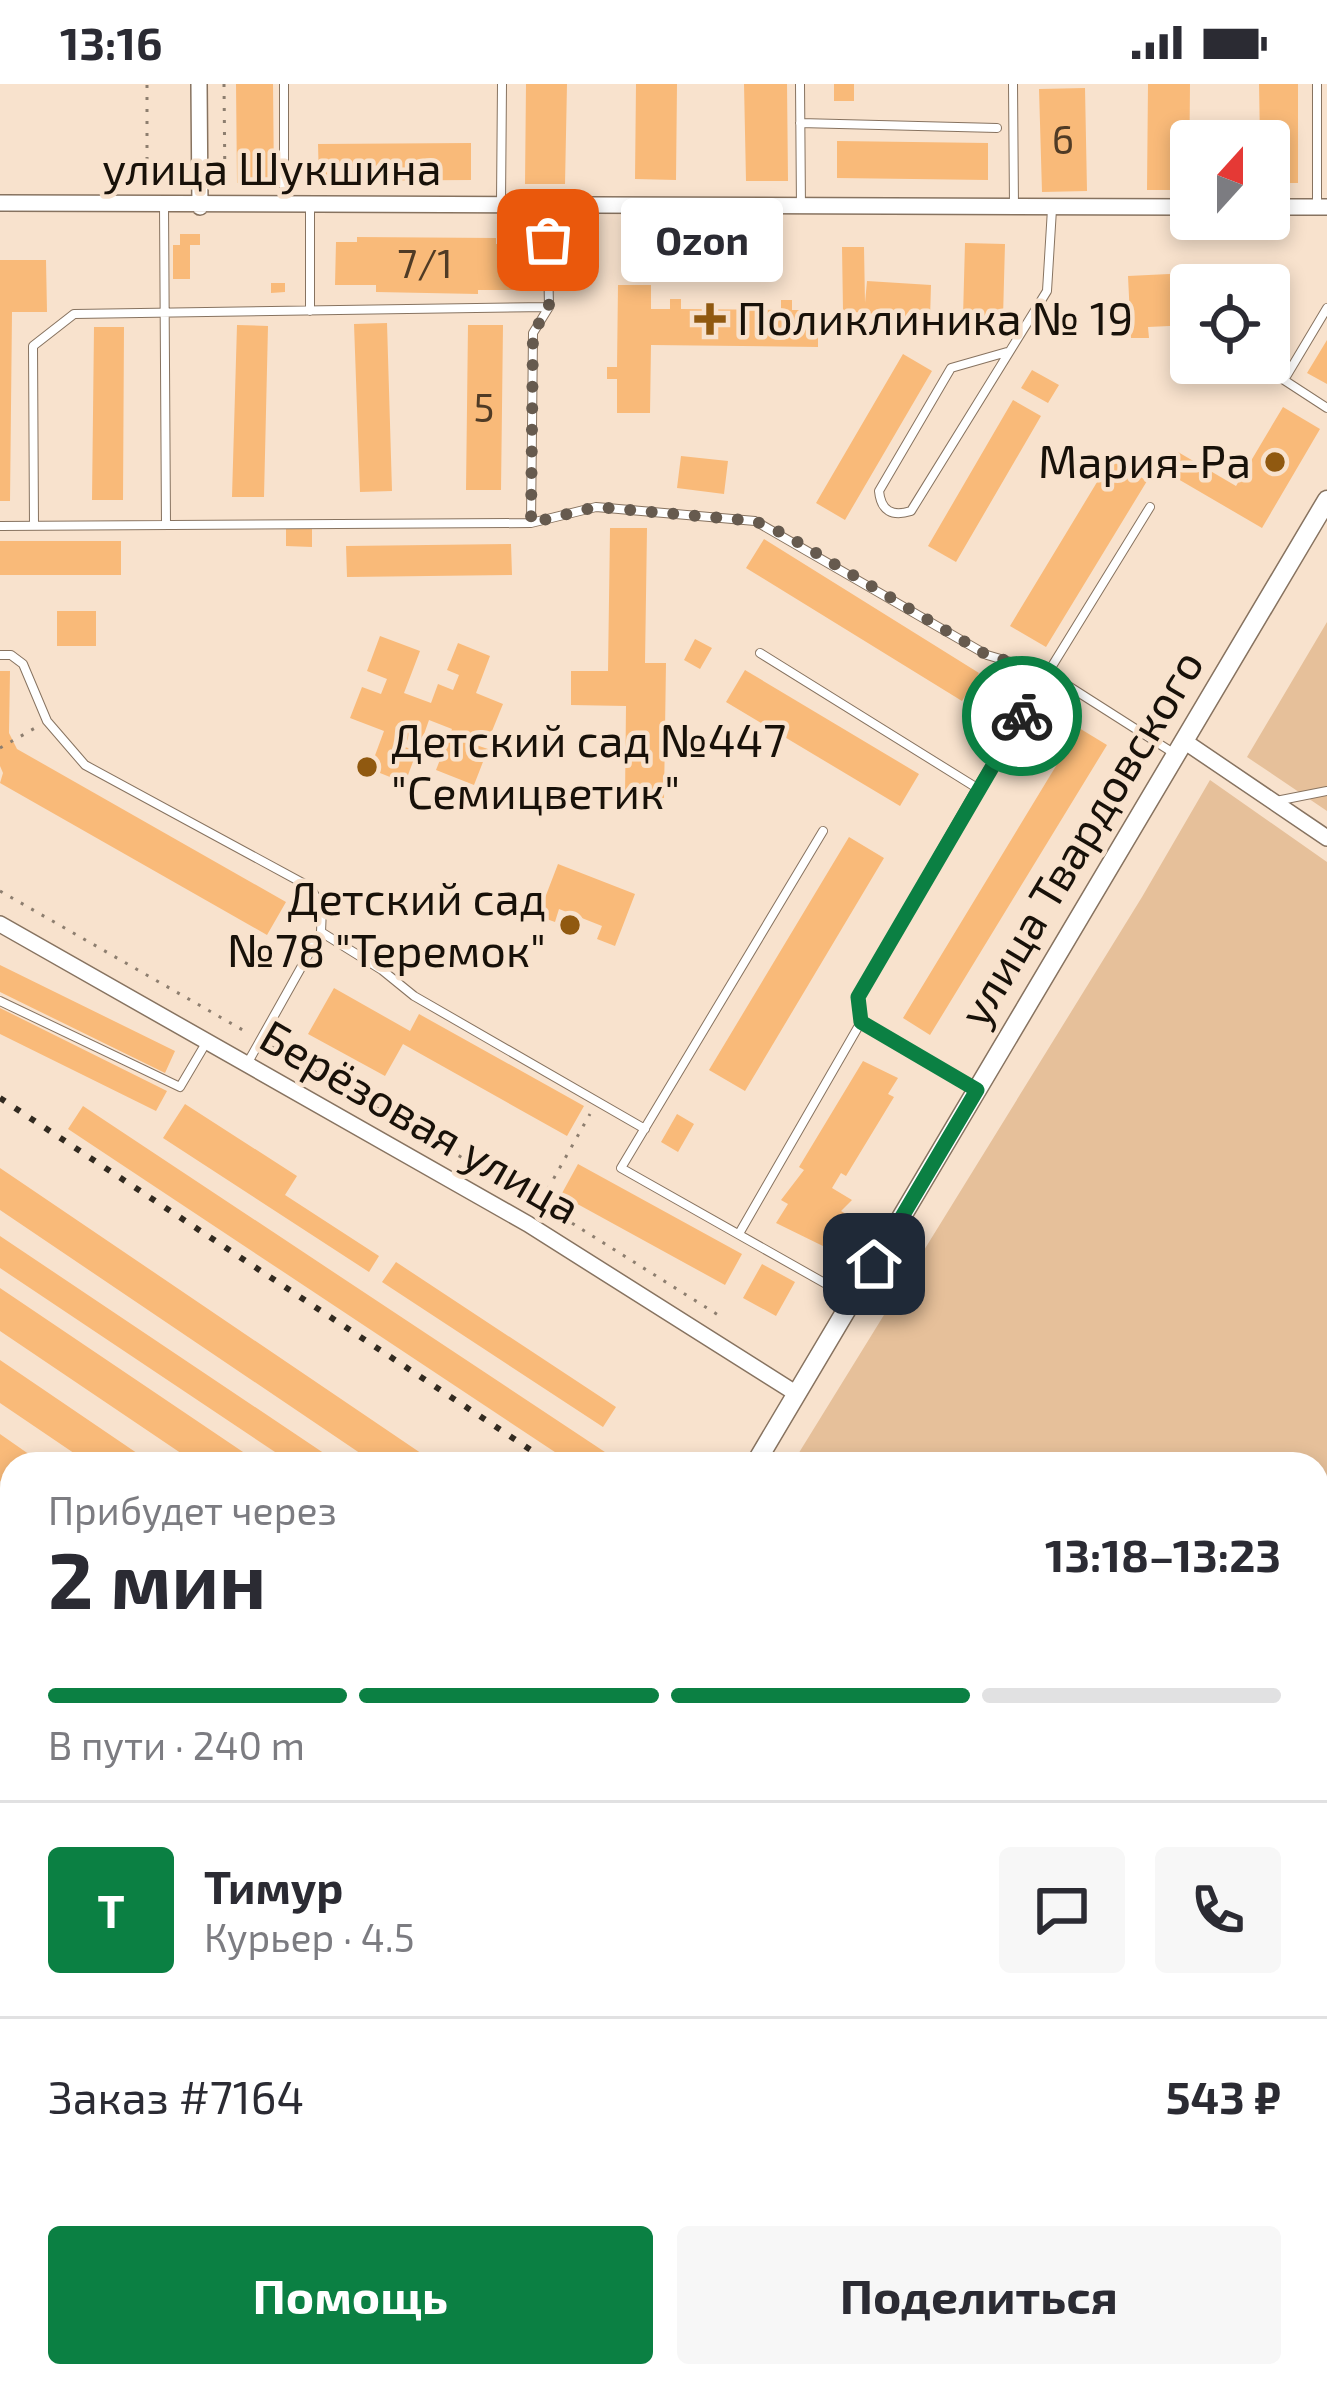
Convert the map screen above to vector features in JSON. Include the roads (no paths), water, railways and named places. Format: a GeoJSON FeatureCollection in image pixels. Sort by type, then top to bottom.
{"type":"FeatureCollection","features":[{"type":"Feature","properties":{"kind":"street"},"geometry":{"type":"LineString","coordinates":[[199,84],[200,207]]}},
{"type":"Feature","properties":{"kind":"street","name":"улица Шукшина"},"geometry":{"type":"LineString","coordinates":[[0,203],[1170,207]]}},
{"type":"Feature","properties":{"kind":"street"},"geometry":{"type":"LineString","coordinates":[[1290,207],[1322,207]]}},
{"type":"Feature","properties":{"kind":"street","name":"улица Твардовского"},"geometry":{"type":"LineString","coordinates":[[762,1452],[1327,500]]}},
{"type":"Feature","properties":{"kind":"street"},"geometry":{"type":"LineString","coordinates":[[1180,748],[1327,838]]}},
{"type":"Feature","properties":{"kind":"street","name":"Берёзовая улица"},"geometry":{"type":"LineString","coordinates":[[0,924],[528,1223],[797,1394]]}},
{"type":"Feature","properties":{"kind":"lane"},"geometry":{"type":"LineString","coordinates":[[284,84],[284,207]]}},
{"type":"Feature","properties":{"kind":"lane"},"geometry":{"type":"LineString","coordinates":[[501,207],[502,84]]}},
{"type":"Feature","properties":{"kind":"lane"},"geometry":{"type":"LineString","coordinates":[[800,84],[801,208]]}},
{"type":"Feature","properties":{"kind":"lane"},"geometry":{"type":"LineString","coordinates":[[1013,84],[1014,207]]}},
{"type":"Feature","properties":{"kind":"lane"},"geometry":{"type":"LineString","coordinates":[[1317,84],[1322,207]]}},
{"type":"Feature","properties":{"kind":"lane"},"geometry":{"type":"LineString","coordinates":[[800,123],[997,128]]}},
{"type":"Feature","properties":{"kind":"lane"},"geometry":{"type":"LineString","coordinates":[[164,205],[166,525]]}},
{"type":"Feature","properties":{"kind":"lane"},"geometry":{"type":"LineString","coordinates":[[310,207],[310,311]]}},
{"type":"Feature","properties":{"kind":"lane"},"geometry":{"type":"LineString","coordinates":[[531,523],[533,333],[549,307],[547,207]]}},
{"type":"Feature","properties":{"kind":"lane"},"geometry":{"type":"LineString","coordinates":[[1007,352],[951,368],[879,491],[880,503],[888,512],[911,512],[1047,291],[1052,208]]}},
{"type":"Feature","properties":{"kind":"lane"},"geometry":{"type":"LineString","coordinates":[[34,526],[33,346],[74,314],[549,307]]}},
{"type":"Feature","properties":{"kind":"lane"},"geometry":{"type":"LineString","coordinates":[[1327,308],[1284,380],[1327,408]]}},
{"type":"Feature","properties":{"kind":"lane"},"geometry":{"type":"LineString","coordinates":[[0,526],[531,523],[596,507],[755,521],[987,655],[1048,673],[1180,748]]}},
{"type":"Feature","properties":{"kind":"lane"},"geometry":{"type":"LineString","coordinates":[[740,1232],[861,1022],[858,997],[977,788],[1150,507]]}},
{"type":"Feature","properties":{"kind":"lane"},"geometry":{"type":"LineString","coordinates":[[760,653],[977,788]]}},
{"type":"Feature","properties":{"kind":"lane"},"geometry":{"type":"LineString","coordinates":[[0,655],[11,655],[23,664],[47,721],[85,765],[310,887],[322,908],[321,932],[247,1064]]}},
{"type":"Feature","properties":{"kind":"lane"},"geometry":{"type":"LineString","coordinates":[[1274,802],[1327,790]]}},
{"type":"Feature","properties":{"kind":"lane"},"geometry":{"type":"LineString","coordinates":[[823,831],[621,1168],[853,1299]]}},
{"type":"Feature","properties":{"kind":"lane"},"geometry":{"type":"LineString","coordinates":[[321,932],[414,996],[644,1130]]}},
{"type":"Feature","properties":{"kind":"lane"},"geometry":{"type":"LineString","coordinates":[[0,1001],[180,1087],[207,1042]]}},
{"type":"Feature","properties":{"kind":"lane"},"geometry":{"type":"LineString","coordinates":[[861,1022],[977,1090]]}},
{"type":"Feature","properties":{"kind":"railway"},"geometry":{"type":"LineString","coordinates":[[0,1098],[534,1452]]}},
{"type":"Feature","properties":{"kind":"place","name":"Ozon"},"geometry":{"type":"Point","coordinates":[548,240]}},
{"type":"Feature","properties":{"kind":"place","name":"Поликлиника № 19"},"geometry":{"type":"Point","coordinates":[710,319]}},
{"type":"Feature","properties":{"kind":"place","name":"Мария-Ра"},"geometry":{"type":"Point","coordinates":[1275,462]}},
{"type":"Feature","properties":{"kind":"place","name":"Детский сад №447 \"Семицветик\""},"geometry":{"type":"Point","coordinates":[367,767]}},
{"type":"Feature","properties":{"kind":"place","name":"Детский сад №78 \"Теремок\""},"geometry":{"type":"Point","coordinates":[570,925]}}]}
